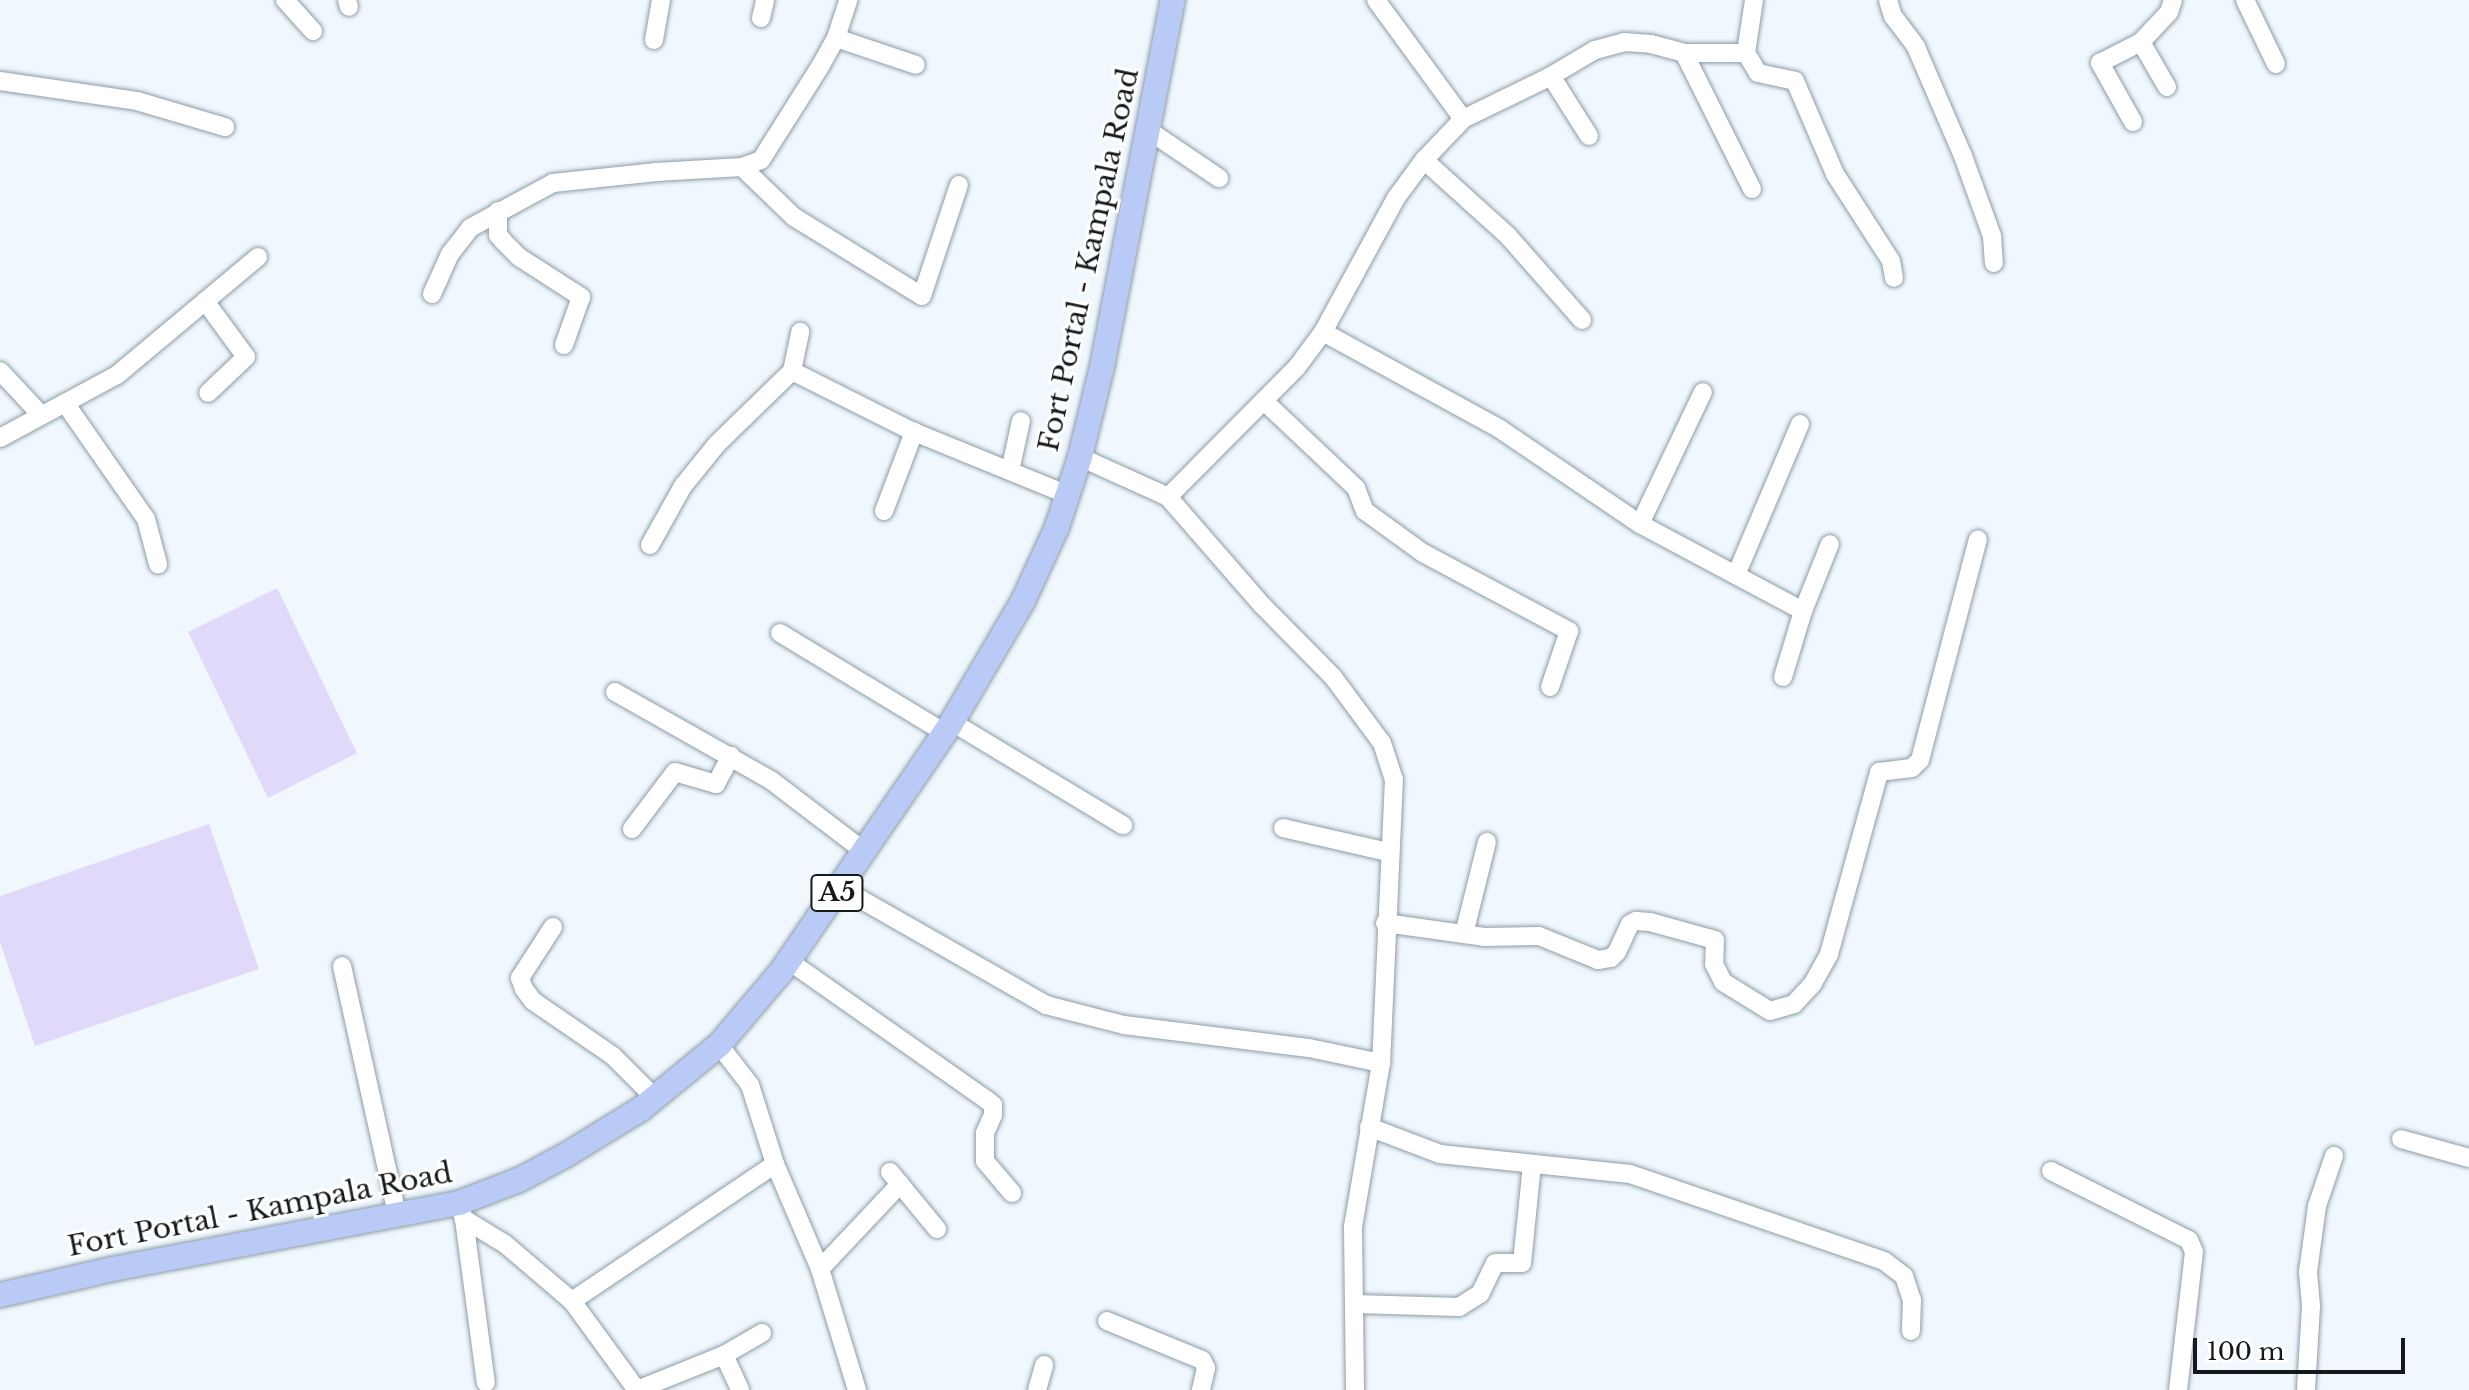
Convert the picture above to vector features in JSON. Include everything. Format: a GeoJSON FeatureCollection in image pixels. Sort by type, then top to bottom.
{"type":"FeatureCollection","features":[{"type":"Feature","properties":{"kind":"main road","name":"Fort Portal - Kampala Road"},"geometry":{"type":"LineString","coordinates":[[0,1295],[113,1269],[397,1215],[461,1211],[566,1155],[641,1109],[653,1096],[719,1045],[789,961],[948,727],[1023,601],[1057,527],[1080,457],[1102,367],[1173,0]]}},
{"type":"Feature","properties":{"kind":"street"},"geometry":{"type":"LineString","coordinates":[[285,0],[313,31]]}},
{"type":"Feature","properties":{"kind":"street"},"geometry":{"type":"LineString","coordinates":[[654,40],[661,0]]}},
{"type":"Feature","properties":{"kind":"street"},"geometry":{"type":"LineString","coordinates":[[432,294],[450,254],[470,228],[553,183],[742,167],[761,160],[785,127],[836,38],[848,0]]}},
{"type":"Feature","properties":{"kind":"street"},"geometry":{"type":"LineString","coordinates":[[1376,0],[1463,119]]}},
{"type":"Feature","properties":{"kind":"street"},"geometry":{"type":"LineString","coordinates":[[1754,0],[1746,53],[1758,73],[1795,81],[1835,174],[1891,261],[1894,278]]}},
{"type":"Feature","properties":{"kind":"street"},"geometry":{"type":"LineString","coordinates":[[1888,0],[1893,16],[1916,47],[1963,156],[1992,236],[1994,263]]}},
{"type":"Feature","properties":{"kind":"street"},"geometry":{"type":"LineString","coordinates":[[2133,122],[2100,63],[2141,42],[2169,12],[2173,0]]}},
{"type":"Feature","properties":{"kind":"street"},"geometry":{"type":"LineString","coordinates":[[2245,0],[2276,64]]}},
{"type":"Feature","properties":{"kind":"street"},"geometry":{"type":"LineString","coordinates":[[836,38],[916,65]]}},
{"type":"Feature","properties":{"kind":"street"},"geometry":{"type":"LineString","coordinates":[[1168,497],[1297,367],[1323,332],[1368,245],[1424,160],[1463,119],[1551,76],[1595,50],[1624,42],[1651,44],[1684,53],[1746,53]]}},
{"type":"Feature","properties":{"kind":"street"},"geometry":{"type":"LineString","coordinates":[[2141,42],[2167,87]]}},
{"type":"Feature","properties":{"kind":"street"},"geometry":{"type":"LineString","coordinates":[[1684,53],[1752,189]]}},
{"type":"Feature","properties":{"kind":"street"},"geometry":{"type":"LineString","coordinates":[[1551,76],[1589,136]]}},
{"type":"Feature","properties":{"kind":"street"},"geometry":{"type":"LineString","coordinates":[[0,81],[137,101],[225,127]]}},
{"type":"Feature","properties":{"kind":"street"},"geometry":{"type":"LineString","coordinates":[[1148,130],[1219,178]]}},
{"type":"Feature","properties":{"kind":"street"},"geometry":{"type":"LineString","coordinates":[[1424,160],[1508,236],[1582,320]]}},
{"type":"Feature","properties":{"kind":"street"},"geometry":{"type":"LineString","coordinates":[[742,167],[794,217],[922,296],[959,185]]}},
{"type":"Feature","properties":{"kind":"street"},"geometry":{"type":"LineString","coordinates":[[498,211],[498,235],[504,242],[519,257],[581,297],[564,345]]}},
{"type":"Feature","properties":{"kind":"street"},"geometry":{"type":"LineString","coordinates":[[0,438],[117,375],[258,257]]}},
{"type":"Feature","properties":{"kind":"street"},"geometry":{"type":"LineString","coordinates":[[205,301],[246,357],[208,393]]}},
{"type":"Feature","properties":{"kind":"street"},"geometry":{"type":"LineString","coordinates":[[650,545],[683,486],[717,444],[792,371],[800,332]]}},
{"type":"Feature","properties":{"kind":"street"},"geometry":{"type":"LineString","coordinates":[[1323,332],[1500,429],[1640,524],[1803,611]]}},
{"type":"Feature","properties":{"kind":"street"},"geometry":{"type":"LineString","coordinates":[[0,371],[41,415]]}},
{"type":"Feature","properties":{"kind":"street"},"geometry":{"type":"LineString","coordinates":[[792,371],[914,432],[1066,494]]}},
{"type":"Feature","properties":{"kind":"street"},"geometry":{"type":"LineString","coordinates":[[1640,524],[1703,392]]}},
{"type":"Feature","properties":{"kind":"street"},"geometry":{"type":"LineString","coordinates":[[1264,401],[1356,488],[1365,511],[1423,553],[1569,631],[1550,687]]}},
{"type":"Feature","properties":{"kind":"street"},"geometry":{"type":"LineString","coordinates":[[65,403],[146,519],[158,564]]}},
{"type":"Feature","properties":{"kind":"street"},"geometry":{"type":"LineString","coordinates":[[1010,471],[1021,421]]}},
{"type":"Feature","properties":{"kind":"street"},"geometry":{"type":"LineString","coordinates":[[1736,575],[1800,424]]}},
{"type":"Feature","properties":{"kind":"street"},"geometry":{"type":"LineString","coordinates":[[884,511],[914,432]]}},
{"type":"Feature","properties":{"kind":"street"},"geometry":{"type":"LineString","coordinates":[[1080,457],[1168,497],[1262,605],[1333,677],[1382,743],[1394,779],[1395,803],[1388,852],[1381,1063],[1353,1227],[1355,1390]]}},
{"type":"Feature","properties":{"kind":"street"},"geometry":{"type":"LineString","coordinates":[[1385,923],[1464,934],[1539,936],[1598,960],[1611,958],[1630,924],[1650,922],[1715,940],[1714,964],[1723,982],[1770,1011],[1794,1004],[1812,985],[1829,954],[1879,772],[1912,768],[1920,760],[1978,539]]}},
{"type":"Feature","properties":{"kind":"street"},"geometry":{"type":"LineString","coordinates":[[1783,677],[1803,611],[1830,544]]}},
{"type":"Feature","properties":{"kind":"street"},"geometry":{"type":"LineString","coordinates":[[780,633],[1123,825]]}},
{"type":"Feature","properties":{"kind":"street"},"geometry":{"type":"LineString","coordinates":[[615,692],[772,781],[864,851]]}},
{"type":"Feature","properties":{"kind":"street"},"geometry":{"type":"LineString","coordinates":[[632,829],[675,772],[716,784],[731,756]]}},
{"type":"Feature","properties":{"kind":"street"},"geometry":{"type":"LineString","coordinates":[[1283,828],[1388,852]]}},
{"type":"Feature","properties":{"kind":"street"},"geometry":{"type":"LineString","coordinates":[[1464,934],[1487,842]]}},
{"type":"Feature","properties":{"kind":"street"},"geometry":{"type":"LineString","coordinates":[[841,888],[1046,1005],[1124,1025],[1309,1048],[1381,1063]]}},
{"type":"Feature","properties":{"kind":"street"},"geometry":{"type":"LineString","coordinates":[[553,927],[520,978],[524,989],[533,1001],[613,1056],[653,1096]]}},
{"type":"Feature","properties":{"kind":"street"},"geometry":{"type":"LineString","coordinates":[[789,961],[993,1105],[993,1115],[985,1133],[985,1161],[1012,1193]]}},
{"type":"Feature","properties":{"kind":"street"},"geometry":{"type":"LineString","coordinates":[[342,966],[397,1215]]}},
{"type":"Feature","properties":{"kind":"street"},"geometry":{"type":"LineString","coordinates":[[719,1045],[750,1085],[775,1164],[820,1269],[857,1390]]}},
{"type":"Feature","properties":{"kind":"street"},"geometry":{"type":"LineString","coordinates":[[1369,1127],[1440,1154],[1630,1174],[1884,1261],[1904,1276],[1912,1300],[1911,1331]]}},
{"type":"Feature","properties":{"kind":"street"},"geometry":{"type":"LineString","coordinates":[[2401,1139],[2469,1158]]}},
{"type":"Feature","properties":{"kind":"street"},"geometry":{"type":"LineString","coordinates":[[2306,1390],[2311,1306],[2308,1272],[2317,1206],[2334,1156]]}},
{"type":"Feature","properties":{"kind":"street"},"geometry":{"type":"LineString","coordinates":[[572,1301],[775,1164]]}},
{"type":"Feature","properties":{"kind":"street"},"geometry":{"type":"LineString","coordinates":[[1355,1304],[1459,1307],[1480,1294],[1495,1263],[1522,1263],[1532,1165]]}},
{"type":"Feature","properties":{"kind":"street"},"geometry":{"type":"LineString","coordinates":[[2051,1171],[2189,1240],[2194,1252],[2178,1390]]}},
{"type":"Feature","properties":{"kind":"street"},"geometry":{"type":"LineString","coordinates":[[820,1269],[895,1178],[937,1229]]}},
{"type":"Feature","properties":{"kind":"street"},"geometry":{"type":"LineString","coordinates":[[461,1211],[572,1301],[637,1390],[724,1355],[762,1333]]}},
{"type":"Feature","properties":{"kind":"street"},"geometry":{"type":"LineString","coordinates":[[461,1211],[486,1383]]}},
{"type":"Feature","properties":{"kind":"street"},"geometry":{"type":"LineString","coordinates":[[1107,1321],[1202,1360],[1206,1368],[1201,1390]]}},
{"type":"Feature","properties":{"kind":"street"},"geometry":{"type":"LineString","coordinates":[[724,1355],[740,1390]]}},
{"type":"Feature","properties":{"kind":"street"},"geometry":{"type":"LineString","coordinates":[[1037,1390],[1044,1365]]}},
{"type":"Feature","properties":{"kind":"shaded area"},"geometry":{"type":"Polygon","coordinates":[[[277,588],[357,753],[268,798],[188,632],[277,588]]]}},
{"type":"Feature","properties":{"kind":"shaded area"},"geometry":{"type":"Polygon","coordinates":[[[209,824],[259,969],[35,1046],[0,942],[0,896],[209,824]]]}}]}
